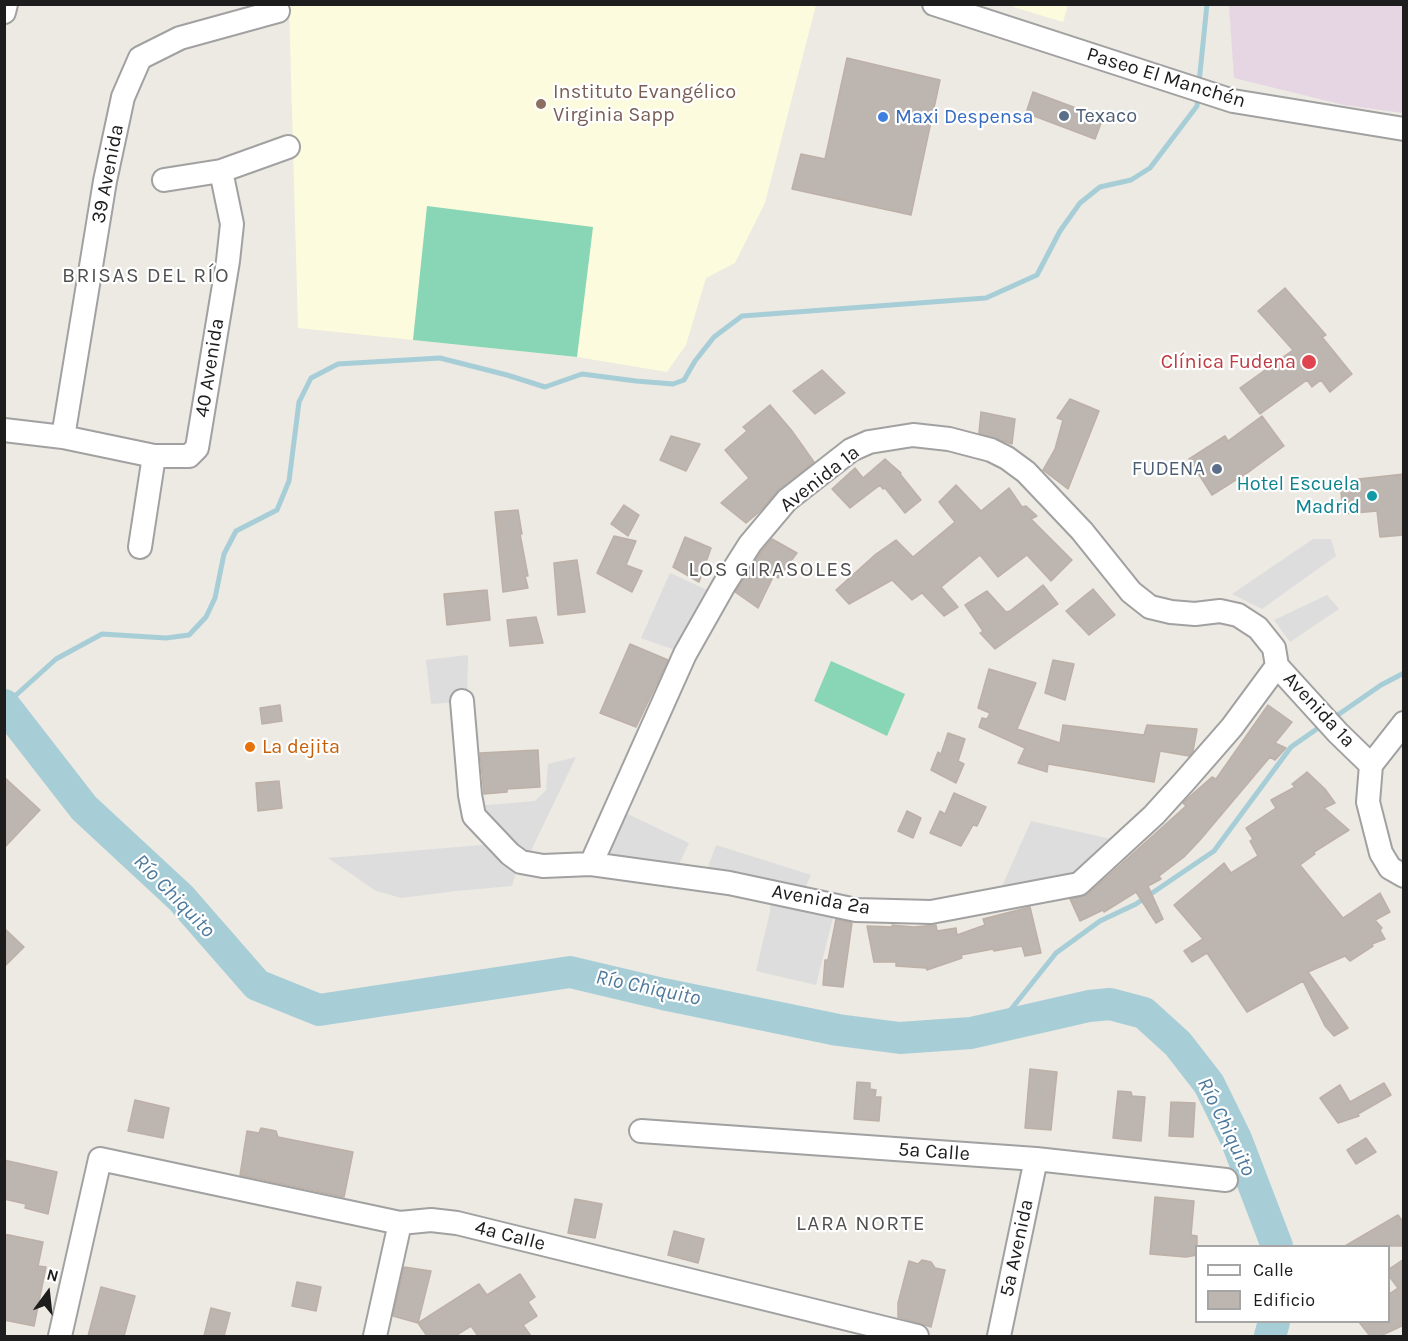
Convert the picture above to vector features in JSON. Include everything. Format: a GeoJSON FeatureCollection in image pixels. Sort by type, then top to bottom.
{"type":"FeatureCollection","features":[{"type":"Feature","properties":{"kind":"street"},"geometry":{"type":"LineString","coordinates":[[4,12],[6,4]]}},
{"type":"Feature","properties":{"kind":"street","name":"Paseo El Manchén"},"geometry":{"type":"LineString","coordinates":[[934,4],[1233,101],[1404,129]]}},
{"type":"Feature","properties":{"kind":"street","name":"39 Avenida"},"geometry":{"type":"LineString","coordinates":[[63,437],[105,181],[123,97],[140,58],[180,38],[278,11]]}},
{"type":"Feature","properties":{"kind":"street"},"geometry":{"type":"LineString","coordinates":[[164,180],[220,171],[288,147]]}},
{"type":"Feature","properties":{"kind":"street","name":"40 Avenida"},"geometry":{"type":"LineString","coordinates":[[154,456],[189,456],[197,448],[232,224],[220,171]]}},
{"type":"Feature","properties":{"kind":"street"},"geometry":{"type":"LineString","coordinates":[[4,430],[63,437],[154,456],[140,547]]}},
{"type":"Feature","properties":{"kind":"street","name":"Avenida 1a"},"geometry":{"type":"LineString","coordinates":[[591,864],[685,654],[723,585],[750,544],[788,500],[851,450],[868,442],[913,435],[949,439],[990,450],[1007,458],[1044,489],[1082,531],[1131,592],[1150,607],[1195,614],[1220,611],[1238,615],[1258,628],[1270,641],[1276,655],[1277,666],[1336,731],[1371,765]]}},
{"type":"Feature","properties":{"kind":"street","name":"Avenida 2a"},"geometry":{"type":"LineString","coordinates":[[462,701],[474,816],[510,855],[521,862],[543,866],[591,864],[729,883],[856,910],[931,912],[1079,884],[1154,815],[1184,782],[1232,727],[1277,666]]}},
{"type":"Feature","properties":{"kind":"street"},"geometry":{"type":"LineString","coordinates":[[1404,723],[1371,765],[1368,802],[1381,853],[1390,868],[1404,876]]}},
{"type":"Feature","properties":{"kind":"street","name":"5a Calle"},"geometry":{"type":"LineString","coordinates":[[642,1131],[1036,1159],[1227,1180]]}},
{"type":"Feature","properties":{"kind":"street","name":"4a Calle"},"geometry":{"type":"LineString","coordinates":[[60,1336],[100,1159],[400,1223],[431,1220],[457,1222],[917,1336]]}},
{"type":"Feature","properties":{"kind":"street","name":"5a Avenida"},"geometry":{"type":"LineString","coordinates":[[999,1336],[1036,1159]]}},
{"type":"Feature","properties":{"kind":"street"},"geometry":{"type":"LineString","coordinates":[[375,1336],[400,1223]]}},
{"type":"Feature","properties":{"kind":"shaded area"},"geometry":{"type":"Polygon","coordinates":[[[1014,4],[1068,5],[1063,22],[1013,7],[1014,4]]]}},
{"type":"Feature","properties":{"kind":"shaded area","name":"Instituto Evangélico Virginia Sapp"},"geometry":{"type":"Polygon","coordinates":[[[289,5],[816,5],[765,203],[735,263],[706,278],[686,345],[667,372],[577,357],[298,328],[289,5]]]}},
{"type":"Feature","properties":{"kind":"shaded area"},"geometry":{"type":"Polygon","coordinates":[[[1229,5],[1403,5],[1403,113],[1344,105],[1234,78],[1229,5]]]}},
{"type":"Feature","properties":{"kind":"shaded area"},"geometry":{"type":"Polygon","coordinates":[[[1313,539],[1331,539],[1336,556],[1262,609],[1232,594],[1313,539]]]}},
{"type":"Feature","properties":{"kind":"shaded area"},"geometry":{"type":"Polygon","coordinates":[[[670,573],[718,595],[678,651],[641,638],[670,573]]]}},
{"type":"Feature","properties":{"kind":"shaded area"},"geometry":{"type":"Polygon","coordinates":[[[1327,595],[1339,609],[1290,642],[1274,620],[1327,595]]]}},
{"type":"Feature","properties":{"kind":"shaded area"},"geometry":{"type":"Polygon","coordinates":[[[468,655],[467,701],[431,704],[426,660],[468,655]]]}},
{"type":"Feature","properties":{"kind":"shaded area"},"geometry":{"type":"Polygon","coordinates":[[[576,757],[526,861],[477,806],[535,801],[546,790],[548,764],[576,757]]]}},
{"type":"Feature","properties":{"kind":"shaded area"},"geometry":{"type":"Polygon","coordinates":[[[619,810],[689,843],[675,873],[594,862],[619,810]]]}},
{"type":"Feature","properties":{"kind":"shaded area"},"geometry":{"type":"Polygon","coordinates":[[[1031,821],[1124,842],[1079,884],[996,900],[1031,821]]]}},
{"type":"Feature","properties":{"kind":"shaded area"},"geometry":{"type":"Polygon","coordinates":[[[494,844],[518,865],[512,886],[402,898],[376,891],[328,858],[494,844]]]}},
{"type":"Feature","properties":{"kind":"shaded area"},"geometry":{"type":"Polygon","coordinates":[[[716,845],[811,875],[800,899],[705,876],[716,845]]]}},
{"type":"Feature","properties":{"kind":"shaded area"},"geometry":{"type":"Polygon","coordinates":[[[771,896],[835,910],[816,985],[756,971],[770,912],[771,896]]]}},
{"type":"Feature","properties":{"kind":"green space"},"geometry":{"type":"Polygon","coordinates":[[[427,206],[593,227],[577,357],[413,340],[427,206]]]}},
{"type":"Feature","properties":{"kind":"green space"},"geometry":{"type":"Polygon","coordinates":[[[831,661],[905,694],[887,736],[814,701],[831,661]]]}},
{"type":"Feature","properties":{"kind":"building","name":"Maxi Despensa"},"geometry":{"type":"Polygon","coordinates":[[[847,58],[940,80],[911,215],[792,189],[801,154],[825,159],[847,58]]]}},
{"type":"Feature","properties":{"kind":"building","name":"Texaco"},"geometry":{"type":"Polygon","coordinates":[[[1033,92],[1103,118],[1095,139],[1026,113],[1033,92]]]}},
{"type":"Feature","properties":{"kind":"building","name":"Clínica Fudena"},"geometry":{"type":"Polygon","coordinates":[[[1285,288],[1326,335],[1322,337],[1352,374],[1330,392],[1321,380],[1312,387],[1307,380],[1260,414],[1240,388],[1293,350],[1258,311],[1285,288]]]}},
{"type":"Feature","properties":{"kind":"building"},"geometry":{"type":"Polygon","coordinates":[[[822,370],[845,393],[815,414],[793,391],[822,370]]]}},
{"type":"Feature","properties":{"kind":"building"},"geometry":{"type":"Polygon","coordinates":[[[1070,399],[1099,411],[1068,489],[1043,470],[1055,449],[1063,420],[1057,418],[1070,399]]]}},
{"type":"Feature","properties":{"kind":"building"},"geometry":{"type":"Polygon","coordinates":[[[770,405],[814,462],[779,490],[746,523],[721,503],[749,478],[725,450],[747,431],[743,427],[770,405]]]}},
{"type":"Feature","properties":{"kind":"building"},"geometry":{"type":"Polygon","coordinates":[[[981,412],[1015,419],[1012,444],[979,433],[981,412]]]}},
{"type":"Feature","properties":{"kind":"building"},"geometry":{"type":"Polygon","coordinates":[[[1262,416],[1284,446],[1212,495],[1189,459],[1225,436],[1228,441],[1262,416]]]}},
{"type":"Feature","properties":{"kind":"building"},"geometry":{"type":"Polygon","coordinates":[[[671,436],[700,444],[686,471],[660,460],[671,436]]]}},
{"type":"Feature","properties":{"kind":"building"},"geometry":{"type":"Polygon","coordinates":[[[885,459],[901,473],[921,500],[905,513],[880,485],[850,508],[832,489],[855,468],[863,478],[885,459]]]}},
{"type":"Feature","properties":{"kind":"building","name":"Hotel Escuela Madrid"},"geometry":{"type":"Polygon","coordinates":[[[1404,474],[1404,535],[1380,537],[1377,511],[1343,514],[1340,481],[1404,474]]]}},
{"type":"Feature","properties":{"kind":"building"},"geometry":{"type":"Polygon","coordinates":[[[956,485],[981,511],[1009,488],[1022,507],[1026,506],[1037,516],[1031,519],[1072,560],[1051,581],[1027,555],[998,577],[980,555],[941,587],[958,607],[944,616],[922,593],[912,600],[892,580],[849,604],[836,590],[876,554],[896,540],[913,557],[955,522],[939,502],[956,485]]]}},
{"type":"Feature","properties":{"kind":"building"},"geometry":{"type":"Polygon","coordinates":[[[624,505],[639,515],[628,536],[611,524],[624,505]]]}},
{"type":"Feature","properties":{"kind":"building"},"geometry":{"type":"Polygon","coordinates":[[[518,510],[528,588],[503,592],[495,512],[518,510]]]}},
{"type":"Feature","properties":{"kind":"building"},"geometry":{"type":"Polygon","coordinates":[[[614,536],[636,541],[626,565],[642,571],[632,592],[597,573],[614,536]]]}},
{"type":"Feature","properties":{"kind":"building"},"geometry":{"type":"Polygon","coordinates":[[[685,537],[711,548],[699,582],[673,567],[685,537]]]}},
{"type":"Feature","properties":{"kind":"building"},"geometry":{"type":"Polygon","coordinates":[[[772,539],[797,553],[778,578],[774,575],[758,608],[735,592],[772,539]]]}},
{"type":"Feature","properties":{"kind":"building"},"geometry":{"type":"Polygon","coordinates":[[[577,560],[585,612],[558,615],[554,563],[577,560]]]}},
{"type":"Feature","properties":{"kind":"building"},"geometry":{"type":"Polygon","coordinates":[[[1043,585],[1058,604],[995,649],[980,633],[983,631],[965,605],[987,591],[1006,612],[1010,611],[1043,585]]]}},
{"type":"Feature","properties":{"kind":"building"},"geometry":{"type":"Polygon","coordinates":[[[1093,589],[1115,615],[1089,635],[1066,611],[1093,589]]]}},
{"type":"Feature","properties":{"kind":"building"},"geometry":{"type":"Polygon","coordinates":[[[487,590],[490,620],[447,625],[444,594],[487,590]]]}},
{"type":"Feature","properties":{"kind":"building"},"geometry":{"type":"Polygon","coordinates":[[[536,617],[543,643],[510,646],[507,620],[536,617]]]}},
{"type":"Feature","properties":{"kind":"building"},"geometry":{"type":"Polygon","coordinates":[[[630,644],[668,660],[636,727],[600,713],[630,644]]]}},
{"type":"Feature","properties":{"kind":"building"},"geometry":{"type":"Polygon","coordinates":[[[1053,660],[1074,664],[1065,700],[1045,693],[1053,660]]]}},
{"type":"Feature","properties":{"kind":"building"},"geometry":{"type":"Polygon","coordinates":[[[989,669],[1036,683],[1017,729],[1060,743],[1063,725],[1144,735],[1147,725],[1197,729],[1193,751],[1189,756],[1160,751],[1154,782],[1048,764],[1047,772],[1018,763],[1025,748],[979,727],[982,718],[987,719],[990,713],[978,708],[989,669]]]}},
{"type":"Feature","properties":{"kind":"building"},"geometry":{"type":"Polygon","coordinates":[[[280,705],[282,721],[262,724],[260,708],[280,705]]]}},
{"type":"Feature","properties":{"kind":"building"},"geometry":{"type":"Polygon","coordinates":[[[1268,705],[1292,722],[1275,743],[1286,748],[1275,760],[1270,757],[1184,857],[1159,876],[1161,879],[1148,886],[1163,919],[1156,923],[1136,892],[1104,912],[1103,910],[1080,921],[1070,899],[1088,894],[1186,806],[1183,803],[1188,798],[1212,777],[1216,779],[1268,705]]]}},
{"type":"Feature","properties":{"kind":"building"},"geometry":{"type":"Polygon","coordinates":[[[948,733],[965,739],[958,761],[964,764],[956,783],[931,770],[938,752],[941,754],[948,733]]]}},
{"type":"Feature","properties":{"kind":"building"},"geometry":{"type":"Polygon","coordinates":[[[538,750],[540,787],[507,789],[507,792],[484,794],[480,753],[538,750]]]}},
{"type":"Feature","properties":{"kind":"building"},"geometry":{"type":"Polygon","coordinates":[[[1307,772],[1325,789],[1335,803],[1324,808],[1349,830],[1314,852],[1315,854],[1300,865],[1343,918],[1380,893],[1390,912],[1375,920],[1382,928],[1380,930],[1385,939],[1372,944],[1373,946],[1350,961],[1345,956],[1308,972],[1348,1028],[1334,1036],[1325,1026],[1303,981],[1247,1012],[1207,953],[1192,962],[1184,951],[1203,939],[1174,905],[1224,863],[1231,873],[1258,856],[1250,841],[1253,839],[1246,828],[1276,808],[1271,800],[1295,787],[1292,784],[1307,772]]]}},
{"type":"Feature","properties":{"kind":"building"},"geometry":{"type":"Polygon","coordinates":[[[4,777],[40,810],[4,848],[4,777]]]}},
{"type":"Feature","properties":{"kind":"building"},"geometry":{"type":"Polygon","coordinates":[[[279,781],[282,808],[258,811],[256,783],[279,781]]]}},
{"type":"Feature","properties":{"kind":"building"},"geometry":{"type":"Polygon","coordinates":[[[954,793],[986,807],[977,826],[973,825],[961,846],[930,833],[940,811],[945,814],[954,793]]]}},
{"type":"Feature","properties":{"kind":"building"},"geometry":{"type":"Polygon","coordinates":[[[907,811],[921,818],[913,838],[898,831],[907,811]]]}},
{"type":"Feature","properties":{"kind":"building"},"geometry":{"type":"Polygon","coordinates":[[[1030,907],[1041,953],[1025,956],[1022,946],[994,951],[993,949],[961,955],[962,958],[927,970],[926,968],[896,966],[896,962],[874,962],[867,926],[936,925],[937,931],[956,928],[957,935],[985,925],[983,919],[1030,907]]]}},
{"type":"Feature","properties":{"kind":"building"},"geometry":{"type":"Polygon","coordinates":[[[836,919],[852,923],[843,987],[823,985],[825,960],[828,960],[836,919]]]}},
{"type":"Feature","properties":{"kind":"building"},"geometry":{"type":"Polygon","coordinates":[[[4,928],[24,947],[4,967],[4,928]]]}},
{"type":"Feature","properties":{"kind":"building"},"geometry":{"type":"Polygon","coordinates":[[[1030,1069],[1057,1072],[1051,1130],[1025,1128],[1030,1069]]]}},
{"type":"Feature","properties":{"kind":"building"},"geometry":{"type":"Polygon","coordinates":[[[857,1082],[870,1083],[870,1089],[876,1090],[875,1097],[881,1097],[879,1121],[854,1119],[857,1082]]]}},
{"type":"Feature","properties":{"kind":"building"},"geometry":{"type":"Polygon","coordinates":[[[1384,1083],[1391,1095],[1358,1114],[1359,1116],[1338,1123],[1320,1098],[1340,1085],[1350,1102],[1384,1083]]]}},
{"type":"Feature","properties":{"kind":"building"},"geometry":{"type":"Polygon","coordinates":[[[1118,1091],[1131,1092],[1132,1096],[1145,1097],[1141,1141],[1113,1138],[1118,1091]]]}},
{"type":"Feature","properties":{"kind":"building"},"geometry":{"type":"Polygon","coordinates":[[[135,1100],[169,1108],[163,1138],[128,1131],[135,1100]]]}},
{"type":"Feature","properties":{"kind":"building"},"geometry":{"type":"Polygon","coordinates":[[[1171,1102],[1195,1103],[1193,1137],[1169,1136],[1171,1102]]]}},
{"type":"Feature","properties":{"kind":"building"},"geometry":{"type":"Polygon","coordinates":[[[261,1128],[276,1131],[278,1137],[353,1152],[344,1197],[240,1175],[247,1131],[259,1133],[261,1128]]]}},
{"type":"Feature","properties":{"kind":"building"},"geometry":{"type":"Polygon","coordinates":[[[1366,1138],[1376,1152],[1356,1164],[1347,1150],[1366,1138]]]}},
{"type":"Feature","properties":{"kind":"building"},"geometry":{"type":"Polygon","coordinates":[[[4,1160],[57,1172],[48,1214],[25,1208],[26,1204],[4,1199],[4,1160]]]}},
{"type":"Feature","properties":{"kind":"building"},"geometry":{"type":"Polygon","coordinates":[[[1155,1197],[1194,1201],[1191,1235],[1197,1236],[1195,1255],[1186,1257],[1150,1254],[1155,1197]]]}},
{"type":"Feature","properties":{"kind":"building"},"geometry":{"type":"Polygon","coordinates":[[[575,1199],[602,1204],[595,1238],[568,1233],[575,1199]]]}},
{"type":"Feature","properties":{"kind":"building"},"geometry":{"type":"Polygon","coordinates":[[[1398,1215],[1404,1223],[1404,1246],[1347,1245],[1398,1215]]]}},
{"type":"Feature","properties":{"kind":"building"},"geometry":{"type":"Polygon","coordinates":[[[674,1231],[704,1239],[698,1263],[668,1255],[674,1231]]]}},
{"type":"Feature","properties":{"kind":"building"},"geometry":{"type":"Polygon","coordinates":[[[4,1234],[43,1242],[38,1266],[46,1267],[34,1326],[4,1320],[4,1234]]]}},
{"type":"Feature","properties":{"kind":"building"},"geometry":{"type":"Polygon","coordinates":[[[1404,1259],[1404,1325],[1380,1336],[1370,1336],[1360,1323],[1390,1323],[1390,1293],[1398,1288],[1390,1277],[1390,1268],[1404,1259]]]}},
{"type":"Feature","properties":{"kind":"building"},"geometry":{"type":"Polygon","coordinates":[[[922,1260],[931,1262],[935,1268],[945,1270],[931,1327],[898,1317],[898,1303],[909,1261],[918,1264],[922,1260]]]}},
{"type":"Feature","properties":{"kind":"building"},"geometry":{"type":"Polygon","coordinates":[[[404,1267],[431,1271],[418,1323],[393,1316],[404,1267]]]}},
{"type":"Feature","properties":{"kind":"building"},"geometry":{"type":"Polygon","coordinates":[[[520,1274],[535,1297],[528,1302],[537,1316],[523,1325],[531,1336],[478,1336],[471,1326],[455,1336],[427,1336],[418,1323],[479,1284],[487,1295],[520,1274]]]}},
{"type":"Feature","properties":{"kind":"building"},"geometry":{"type":"Polygon","coordinates":[[[297,1282],[321,1287],[316,1311],[292,1306],[297,1282]]]}},
{"type":"Feature","properties":{"kind":"building"},"geometry":{"type":"Polygon","coordinates":[[[101,1287],[135,1296],[124,1336],[88,1336],[101,1287]]]}},
{"type":"Feature","properties":{"kind":"building"},"geometry":{"type":"Polygon","coordinates":[[[211,1308],[230,1313],[224,1336],[204,1336],[211,1308]]]}},
{"type":"Feature","properties":{"kind":"waterway"},"geometry":{"type":"LineString","coordinates":[[1199,83],[1207,4]]}},
{"type":"Feature","properties":{"kind":"waterway"},"geometry":{"type":"LineString","coordinates":[[5,705],[56,659],[102,634],[166,638],[189,635],[206,617],[215,598],[224,554],[236,531],[277,510],[289,481],[299,402],[311,378],[338,364],[440,358],[545,387],[582,374],[673,384],[684,380],[695,361],[714,337],[742,316],[986,298],[1037,275],[1060,231],[1080,203],[1100,187],[1131,180],[1150,168],[1197,106],[1198,96]]}},
{"type":"Feature","properties":{"kind":"waterway"},"geometry":{"type":"LineString","coordinates":[[1332,719],[1381,685],[1404,673]]}},
{"type":"Feature","properties":{"kind":"waterway","name":"Río Chiquito"},"geometry":{"type":"LineString","coordinates":[[4,705],[84,808],[181,898],[257,985],[319,1010],[570,972],[663,994],[838,1030],[900,1038],[971,1033],[1089,1006],[1110,1004],[1144,1013],[1178,1044],[1209,1084],[1236,1139],[1277,1245]]}},
{"type":"Feature","properties":{"kind":"waterway"},"geometry":{"type":"LineString","coordinates":[[997,1027],[1056,953],[1100,921],[1136,904],[1214,851],[1291,747],[1324,724]]}},
{"type":"Feature","properties":{"kind":"waterway","name":"Río Chiquito"},"geometry":{"type":"LineString","coordinates":[[1270,1336],[1274,1323]]}},
{"type":"Feature","properties":{"kind":"place","name":"Instituto Evangélico Virginia Sapp"},"geometry":{"type":"Point","coordinates":[541,104]}},
{"type":"Feature","properties":{"kind":"place","name":"Texaco"},"geometry":{"type":"Point","coordinates":[1064,116]}},
{"type":"Feature","properties":{"kind":"place","name":"Maxi Despensa"},"geometry":{"type":"Point","coordinates":[883,117]}},
{"type":"Feature","properties":{"kind":"place","name":"Clínica Fudena"},"geometry":{"type":"Point","coordinates":[1309,362]}},
{"type":"Feature","properties":{"kind":"place","name":"FUDENA"},"geometry":{"type":"Point","coordinates":[1217,469]}},
{"type":"Feature","properties":{"kind":"place","name":"Hotel Escuela Madrid"},"geometry":{"type":"Point","coordinates":[1372,496]}},
{"type":"Feature","properties":{"kind":"place","name":"La dejita"},"geometry":{"type":"Point","coordinates":[250,747]}},
{"type":"Feature","properties":{"kind":"district","name":"BRISAS DEL RÍO"},"geometry":{"type":"Point","coordinates":[146,276]}},
{"type":"Feature","properties":{"kind":"district","name":"LOS GIRASOLES"},"geometry":{"type":"Point","coordinates":[771,570]}},
{"type":"Feature","properties":{"kind":"district","name":"LARA NORTE"},"geometry":{"type":"Point","coordinates":[861,1224]}}]}
